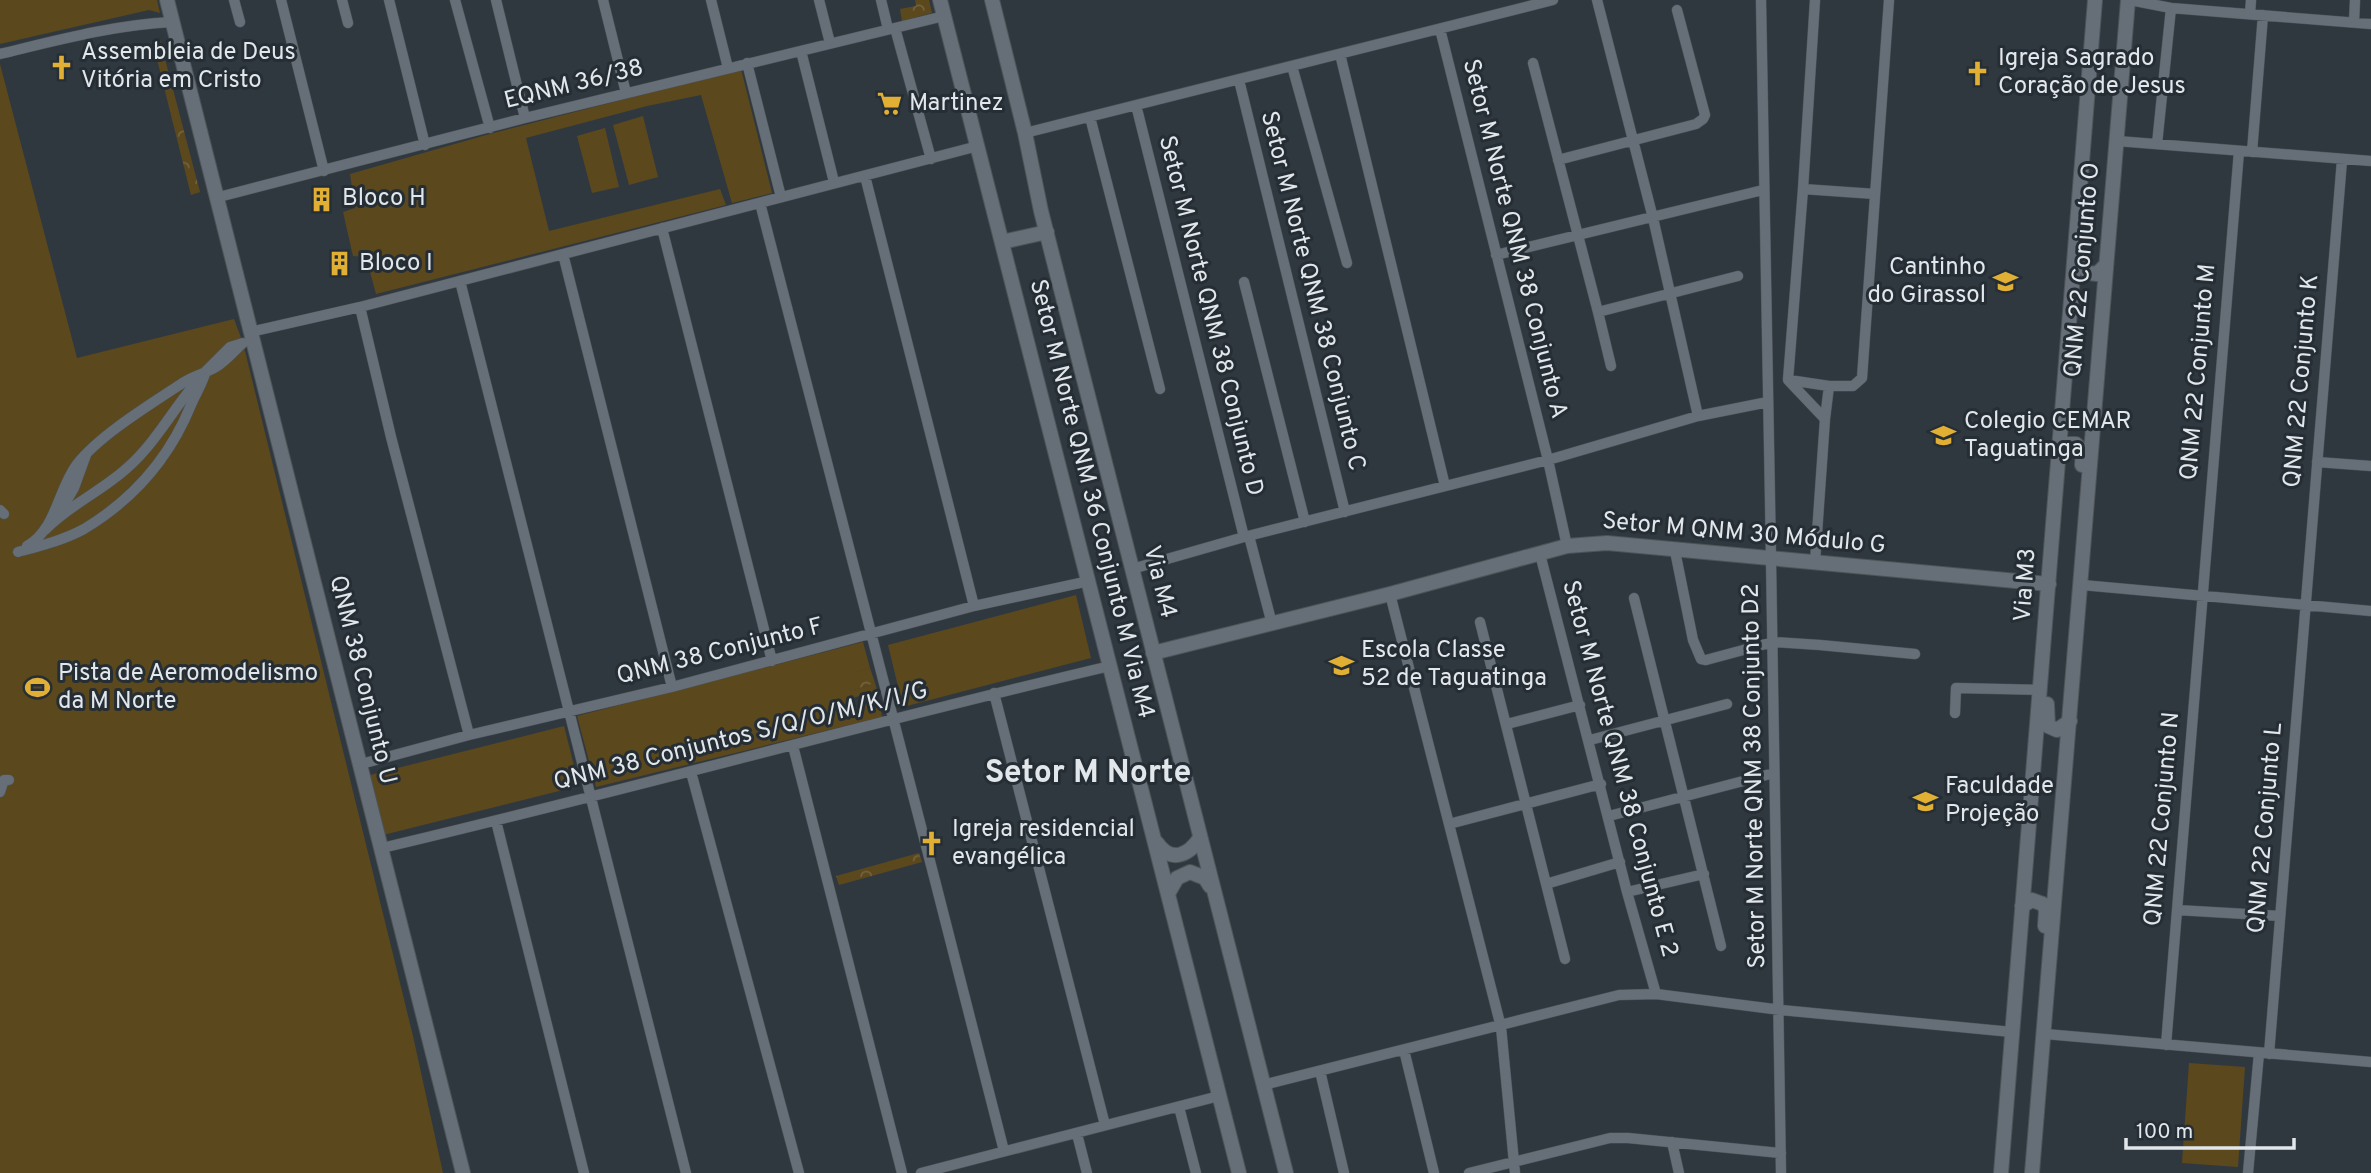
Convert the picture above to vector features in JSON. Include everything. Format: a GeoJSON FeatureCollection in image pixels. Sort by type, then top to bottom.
{"type":"FeatureCollection","features":[{"type":"Feature","properties":{"kind":"main road","name":"QNM 38 Conjunto U"},"geometry":{"type":"LineString","coordinates":[[167,0],[463,1173]]}},
{"type":"Feature","properties":{"kind":"main road","name":"Setor M Norte QNM 36 Conjunto M Via M4"},"geometry":{"type":"LineString","coordinates":[[940,0],[1239,1173]]}},
{"type":"Feature","properties":{"kind":"main road","name":"Via M4"},"geometry":{"type":"LineString","coordinates":[[994,0],[1046,232],[1286,1173]]}},
{"type":"Feature","properties":{"kind":"main road","name":"Via M3"},"geometry":{"type":"LineString","coordinates":[[2001,1173],[2095,0]]}},
{"type":"Feature","properties":{"kind":"main road","name":"QNM 22 Conjunto O"},"geometry":{"type":"LineString","coordinates":[[2045,1030],[2129,0]]}},
{"type":"Feature","properties":{"kind":"main road"},"geometry":{"type":"LineString","coordinates":[[2081,176],[2086,210],[2082,266],[2093,275],[2106,265]]}},
{"type":"Feature","properties":{"kind":"main road"},"geometry":{"type":"LineString","coordinates":[[1002,242],[1046,232]]}},
{"type":"Feature","properties":{"kind":"main road"},"geometry":{"type":"LineString","coordinates":[[2058,452],[2066,444],[2072,443],[2079,446],[2083,452],[2080,512],[2082,557]]}},
{"type":"Feature","properties":{"kind":"main road","name":"Setor M QNM 30 Módulo G"},"geometry":{"type":"LineString","coordinates":[[1153,653],[1390,594],[1567,546],[1607,543],[2049,583]]}},
{"type":"Feature","properties":{"kind":"main road"},"geometry":{"type":"LineString","coordinates":[[2046,619],[2050,662],[2046,722],[2054,730],[2062,728],[2070,721]]}},
{"type":"Feature","properties":{"kind":"main road"},"geometry":{"type":"LineString","coordinates":[[1154,839],[1168,855],[1177,856],[1186,855],[1200,838]]}},
{"type":"Feature","properties":{"kind":"main road"},"geometry":{"type":"LineString","coordinates":[[1169,892],[1177,878],[1190,872],[1205,878],[1213,890]]}},
{"type":"Feature","properties":{"kind":"main road"},"geometry":{"type":"LineString","coordinates":[[2022,906],[2035,900],[2043,904],[2046,910],[2042,966],[2045,1030],[2032,1173]]}},
{"type":"Feature","properties":{"kind":"street"},"geometry":{"type":"LineString","coordinates":[[234,0],[240,22]]}},
{"type":"Feature","properties":{"kind":"street"},"geometry":{"type":"LineString","coordinates":[[281,0],[324,171]]}},
{"type":"Feature","properties":{"kind":"street"},"geometry":{"type":"LineString","coordinates":[[342,0],[348,23]]}},
{"type":"Feature","properties":{"kind":"street"},"geometry":{"type":"LineString","coordinates":[[389,0],[425,145]]}},
{"type":"Feature","properties":{"kind":"street"},"geometry":{"type":"LineString","coordinates":[[455,0],[489,128]]}},
{"type":"Feature","properties":{"kind":"street"},"geometry":{"type":"LineString","coordinates":[[496,0],[525,118]]}},
{"type":"Feature","properties":{"kind":"street"},"geometry":{"type":"LineString","coordinates":[[603,0],[626,93]]}},
{"type":"Feature","properties":{"kind":"street"},"geometry":{"type":"LineString","coordinates":[[711,0],[728,68]]}},
{"type":"Feature","properties":{"kind":"street"},"geometry":{"type":"LineString","coordinates":[[819,0],[830,43]]}},
{"type":"Feature","properties":{"kind":"street"},"geometry":{"type":"LineString","coordinates":[[881,0],[931,159]]}},
{"type":"Feature","properties":{"kind":"street"},"geometry":{"type":"LineString","coordinates":[[1025,133],[1551,0]]}},
{"type":"Feature","properties":{"kind":"street"},"geometry":{"type":"LineString","coordinates":[[1597,0],[1634,139],[1698,416]]}},
{"type":"Feature","properties":{"kind":"street","name":"Setor M Norte QNM 38 Conjunto D2"},"geometry":{"type":"LineString","coordinates":[[1761,0],[1774,773],[1781,1010],[1781,1173]]}},
{"type":"Feature","properties":{"kind":"street"},"geometry":{"type":"LineString","coordinates":[[1815,0],[1788,380],[1825,419]]}},
{"type":"Feature","properties":{"kind":"street"},"geometry":{"type":"LineString","coordinates":[[1788,380],[1829,386],[1853,386],[1862,378],[1889,0]]}},
{"type":"Feature","properties":{"kind":"street"},"geometry":{"type":"LineString","coordinates":[[2129,0],[2171,8],[2371,24]]}},
{"type":"Feature","properties":{"kind":"street"},"geometry":{"type":"LineString","coordinates":[[2250,14],[2251,0]]}},
{"type":"Feature","properties":{"kind":"street"},"geometry":{"type":"LineString","coordinates":[[2354,22],[2355,0]]}},
{"type":"Feature","properties":{"kind":"street"},"geometry":{"type":"LineString","coordinates":[[2157,144],[2171,8]]}},
{"type":"Feature","properties":{"kind":"street"},"geometry":{"type":"LineString","coordinates":[[1558,160],[1696,124],[1703,119],[1705,115],[1677,10]]}},
{"type":"Feature","properties":{"kind":"street"},"geometry":{"type":"LineString","coordinates":[[2252,152],[2263,15]]}},
{"type":"Feature","properties":{"kind":"street","name":"EQNM 36/38"},"geometry":{"type":"LineString","coordinates":[[215,198],[525,118],[944,16]]}},
{"type":"Feature","properties":{"kind":"street"},"geometry":{"type":"LineString","coordinates":[[0,54],[101,29],[130,24],[172,22]]}},
{"type":"Feature","properties":{"kind":"street","name":"Setor M Norte QNM 38 Conjunto A"},"geometry":{"type":"LineString","coordinates":[[1440,29],[1567,546]]}},
{"type":"Feature","properties":{"kind":"street"},"geometry":{"type":"LineString","coordinates":[[801,51],[835,182]]}},
{"type":"Feature","properties":{"kind":"street"},"geometry":{"type":"LineString","coordinates":[[1340,54],[1445,486]]}},
{"type":"Feature","properties":{"kind":"street"},"geometry":{"type":"LineString","coordinates":[[747,63],[781,197]]}},
{"type":"Feature","properties":{"kind":"street"},"geometry":{"type":"LineString","coordinates":[[1533,63],[1611,366]]}},
{"type":"Feature","properties":{"kind":"street","name":"Setor M Norte QNM 38 Conjunto C"},"geometry":{"type":"LineString","coordinates":[[1292,66],[1347,263]]}},
{"type":"Feature","properties":{"kind":"street","name":"Setor M Norte QNM 38 Conjunto C"},"geometry":{"type":"LineString","coordinates":[[1239,80],[1345,512]]}},
{"type":"Feature","properties":{"kind":"street","name":"Setor M Norte QNM 38 Conjunto D"},"geometry":{"type":"LineString","coordinates":[[1136,105],[1246,536],[1272,624]]}},
{"type":"Feature","properties":{"kind":"street"},"geometry":{"type":"LineString","coordinates":[[1090,117],[1160,389]]}},
{"type":"Feature","properties":{"kind":"street"},"geometry":{"type":"LineString","coordinates":[[2117,141],[2371,161]]}},
{"type":"Feature","properties":{"kind":"street"},"geometry":{"type":"LineString","coordinates":[[250,332],[360,307],[978,146]]}},
{"type":"Feature","properties":{"kind":"street","name":"QNM 22 Conjunto M"},"geometry":{"type":"LineString","coordinates":[[2202,597],[2239,151]]}},
{"type":"Feature","properties":{"kind":"street","name":"QNM 22 Conjunto K"},"geometry":{"type":"LineString","coordinates":[[2305,605],[2342,160]]}},
{"type":"Feature","properties":{"kind":"street"},"geometry":{"type":"LineString","coordinates":[[865,176],[974,606]]}},
{"type":"Feature","properties":{"kind":"street"},"geometry":{"type":"LineString","coordinates":[[1803,189],[1875,194]]}},
{"type":"Feature","properties":{"kind":"street"},"geometry":{"type":"LineString","coordinates":[[1496,255],[1763,190]]}},
{"type":"Feature","properties":{"kind":"street"},"geometry":{"type":"LineString","coordinates":[[760,203],[1004,1151]]}},
{"type":"Feature","properties":{"kind":"street"},"geometry":{"type":"LineString","coordinates":[[662,228],[772,661]]}},
{"type":"Feature","properties":{"kind":"street"},"geometry":{"type":"LineString","coordinates":[[563,254],[672,687]]}},
{"type":"Feature","properties":{"kind":"street"},"geometry":{"type":"LineString","coordinates":[[1598,312],[1738,276]]}},
{"type":"Feature","properties":{"kind":"street"},"geometry":{"type":"LineString","coordinates":[[460,281],[686,1173]]}},
{"type":"Feature","properties":{"kind":"street","name":"Setor M Norte QNM 38 Conjunto D"},"geometry":{"type":"LineString","coordinates":[[1244,282],[1305,522]]}},
{"type":"Feature","properties":{"kind":"street"},"geometry":{"type":"LineString","coordinates":[[360,307],[469,735]]}},
{"type":"Feature","properties":{"kind":"street"},"geometry":{"type":"LineString","coordinates":[[45,530],[70,476],[87,454],[152,403],[184,382],[206,372]]}},
{"type":"Feature","properties":{"kind":"street"},"geometry":{"type":"LineString","coordinates":[[56,518],[93,495],[128,468],[158,435],[194,383],[206,372]]}},
{"type":"Feature","properties":{"kind":"street"},"geometry":{"type":"LineString","coordinates":[[87,454],[74,488],[56,518],[32,544],[18,552],[51,543],[83,529],[137,488],[159,465],[177,437],[192,402],[202,388],[206,372]]}},
{"type":"Feature","properties":{"kind":"street"},"geometry":{"type":"LineString","coordinates":[[1815,562],[1829,386]]}},
{"type":"Feature","properties":{"kind":"street"},"geometry":{"type":"LineString","coordinates":[[1132,569],[1246,536],[1548,460],[1698,416],[1768,402]]}},
{"type":"Feature","properties":{"kind":"street"},"geometry":{"type":"LineString","coordinates":[[2317,462],[2371,466]]}},
{"type":"Feature","properties":{"kind":"street"},"geometry":{"type":"LineString","coordinates":[[1675,551],[1693,640],[1701,659],[1706,660],[1773,642],[1915,654]]}},
{"type":"Feature","properties":{"kind":"street","name":"Setor M Norte QNM 38 Conjunto E 2"},"geometry":{"type":"LineString","coordinates":[[1540,554],[1657,994]]}},
{"type":"Feature","properties":{"kind":"street","name":"QNM 38 Conjunto F"},"geometry":{"type":"LineString","coordinates":[[360,764],[672,687],[974,606],[1089,581]]}},
{"type":"Feature","properties":{"kind":"street"},"geometry":{"type":"LineString","coordinates":[[2082,585],[2371,611]]}},
{"type":"Feature","properties":{"kind":"street"},"geometry":{"type":"LineString","coordinates":[[1390,594],[1501,1027],[1515,1173]]}},
{"type":"Feature","properties":{"kind":"street","name":"QNM 22 Conjunto N"},"geometry":{"type":"LineString","coordinates":[[2166,1045],[2202,597]]}},
{"type":"Feature","properties":{"kind":"street"},"geometry":{"type":"LineString","coordinates":[[1634,598],[1721,946]]}},
{"type":"Feature","properties":{"kind":"street","name":"QNM 22 Conjunto L"},"geometry":{"type":"LineString","coordinates":[[2248,1173],[2280,916],[2305,605]]}},
{"type":"Feature","properties":{"kind":"street"},"geometry":{"type":"LineString","coordinates":[[1480,622],[1565,959]]}},
{"type":"Feature","properties":{"kind":"street","name":"QNM 38 Conjuntos S/Q/O/M/K/I/G"},"geometry":{"type":"LineString","coordinates":[[382,848],[1110,666]]}},
{"type":"Feature","properties":{"kind":"street"},"geometry":{"type":"LineString","coordinates":[[1955,713],[1956,688],[2040,690]]}},
{"type":"Feature","properties":{"kind":"street"},"geometry":{"type":"LineString","coordinates":[[993,694],[1105,1125]]}},
{"type":"Feature","properties":{"kind":"street"},"geometry":{"type":"LineString","coordinates":[[1590,740],[1727,704]]}},
{"type":"Feature","properties":{"kind":"street"},"geometry":{"type":"LineString","coordinates":[[1507,724],[1580,705]]}},
{"type":"Feature","properties":{"kind":"street"},"geometry":{"type":"LineString","coordinates":[[793,746],[902,1173]]}},
{"type":"Feature","properties":{"kind":"street"},"geometry":{"type":"LineString","coordinates":[[691,772],[799,1173]]}},
{"type":"Feature","properties":{"kind":"street"},"geometry":{"type":"LineString","coordinates":[[1609,816],[1774,773]]}},
{"type":"Feature","properties":{"kind":"street"},"geometry":{"type":"LineString","coordinates":[[0,792],[4,780],[9,780]]}},
{"type":"Feature","properties":{"kind":"street"},"geometry":{"type":"LineString","coordinates":[[1449,824],[1601,784]]}},
{"type":"Feature","properties":{"kind":"street"},"geometry":{"type":"LineString","coordinates":[[496,821],[584,1173]]}},
{"type":"Feature","properties":{"kind":"street"},"geometry":{"type":"LineString","coordinates":[[1546,884],[1620,862]]}},
{"type":"Feature","properties":{"kind":"street"},"geometry":{"type":"LineString","coordinates":[[1628,892],[1704,874]]}},
{"type":"Feature","properties":{"kind":"street"},"geometry":{"type":"LineString","coordinates":[[2176,910],[2280,916]]}},
{"type":"Feature","properties":{"kind":"street"},"geometry":{"type":"LineString","coordinates":[[1263,1085],[1501,1027],[1609,996],[1657,994],[1781,1010],[2012,1032]]}},
{"type":"Feature","properties":{"kind":"street"},"geometry":{"type":"LineString","coordinates":[[2045,1030],[2166,1045],[2371,1062]]}},
{"type":"Feature","properties":{"kind":"street"},"geometry":{"type":"LineString","coordinates":[[1404,1051],[1434,1173]]}},
{"type":"Feature","properties":{"kind":"street"},"geometry":{"type":"LineString","coordinates":[[1320,1071],[1344,1173]]}},
{"type":"Feature","properties":{"kind":"street"},"geometry":{"type":"LineString","coordinates":[[921,1173],[1219,1096]]}},
{"type":"Feature","properties":{"kind":"street"},"geometry":{"type":"LineString","coordinates":[[1179,1107],[1196,1173]]}},
{"type":"Feature","properties":{"kind":"street"},"geometry":{"type":"LineString","coordinates":[[1077,1134],[1087,1173]]}},
{"type":"Feature","properties":{"kind":"street"},"geometry":{"type":"LineString","coordinates":[[1469,1173],[1610,1138],[1781,1153]]}},
{"type":"Feature","properties":{"kind":"street"},"geometry":{"type":"LineString","coordinates":[[1672,1142],[1679,1173]]}},
{"type":"Feature","properties":{"kind":"green space"},"geometry":{"type":"Polygon","coordinates":[[[0,0],[157,0],[160,13],[149,10],[0,44],[0,0]]]}},
{"type":"Feature","properties":{"kind":"green space"},"geometry":{"type":"Polygon","coordinates":[[[915,0],[929,0],[932,13],[902,21],[900,9],[916,6],[915,0]]]}},
{"type":"Feature","properties":{"kind":"green space"},"geometry":{"type":"Polygon","coordinates":[[[160,40],[200,192],[191,195],[153,43],[160,40]]]}},
{"type":"Feature","properties":{"kind":"green space"},"geometry":{"type":"Polygon","coordinates":[[[0,64],[77,358],[234,319],[243,343],[413,1036],[443,1173],[0,1173],[0,64]]]}},
{"type":"Feature","properties":{"kind":"green space"},"geometry":{"type":"Polygon","coordinates":[[[741,69],[772,193],[732,203],[701,95],[647,106],[526,138],[549,231],[720,189],[726,205],[376,294],[366,257],[353,256],[343,212],[355,208],[350,174],[486,135],[741,69]]]}},
{"type":"Feature","properties":{"kind":"green space"},"geometry":{"type":"Polygon","coordinates":[[[643,116],[658,177],[629,185],[613,125],[643,116]]]}},
{"type":"Feature","properties":{"kind":"green space"},"geometry":{"type":"Polygon","coordinates":[[[605,128],[619,187],[592,193],[577,136],[605,128]]]}},
{"type":"Feature","properties":{"kind":"green space"},"geometry":{"type":"Polygon","coordinates":[[[1076,595],[1091,658],[903,707],[888,645],[1076,595]]]}},
{"type":"Feature","properties":{"kind":"green space"},"geometry":{"type":"Polygon","coordinates":[[[863,642],[870,668],[847,675],[851,691],[875,683],[877,690],[850,699],[854,708],[879,699],[882,717],[596,787],[577,716],[863,642]]]}},
{"type":"Feature","properties":{"kind":"green space"},"geometry":{"type":"Polygon","coordinates":[[[870,668],[875,683],[851,691],[846,675],[870,668]]]}},
{"type":"Feature","properties":{"kind":"green space"},"geometry":{"type":"Polygon","coordinates":[[[564,726],[579,786],[383,835],[370,775],[564,726]]]}},
{"type":"Feature","properties":{"kind":"green space"},"geometry":{"type":"Polygon","coordinates":[[[919,853],[922,862],[839,885],[836,876],[919,853]]]}},
{"type":"Feature","properties":{"kind":"green space"},"geometry":{"type":"Polygon","coordinates":[[[2189,1063],[2245,1067],[2238,1167],[2182,1163],[2189,1063]]]}},
{"type":"Feature","properties":{"kind":"place","name":"Assembleia de Deus Vitória em Cristo"},"geometry":{"type":"Point","coordinates":[61,67]}},
{"type":"Feature","properties":{"kind":"place","name":"Igreja Sagrado Coração de Jesus"},"geometry":{"type":"Point","coordinates":[1978,73]}},
{"type":"Feature","properties":{"kind":"place","name":"Martinez"},"geometry":{"type":"Point","coordinates":[889,104]}},
{"type":"Feature","properties":{"kind":"place","name":"Bloco H"},"geometry":{"type":"Point","coordinates":[322,199]}},
{"type":"Feature","properties":{"kind":"place","name":"Bloco I"},"geometry":{"type":"Point","coordinates":[339,264]}},
{"type":"Feature","properties":{"kind":"place","name":"Cantinho do Girassol"},"geometry":{"type":"Point","coordinates":[2006,282]}},
{"type":"Feature","properties":{"kind":"place","name":"Colegio CEMAR Taguatinga"},"geometry":{"type":"Point","coordinates":[1944,436]}},
{"type":"Feature","properties":{"kind":"place","name":"Escola Classe 52 de Taguatinga"},"geometry":{"type":"Point","coordinates":[1341,665]}},
{"type":"Feature","properties":{"kind":"place","name":"Pista de Aeromodelismo da M Norte"},"geometry":{"type":"Point","coordinates":[38,688]}},
{"type":"Feature","properties":{"kind":"place","name":"Faculdade Projeção"},"geometry":{"type":"Point","coordinates":[1925,801]}},
{"type":"Feature","properties":{"kind":"place","name":"Igreja residencial evangélica"},"geometry":{"type":"Point","coordinates":[932,844]}},
{"type":"Feature","properties":{"kind":"district","name":"Setor M Norte"},"geometry":{"type":"Point","coordinates":[1088,774]}}]}
